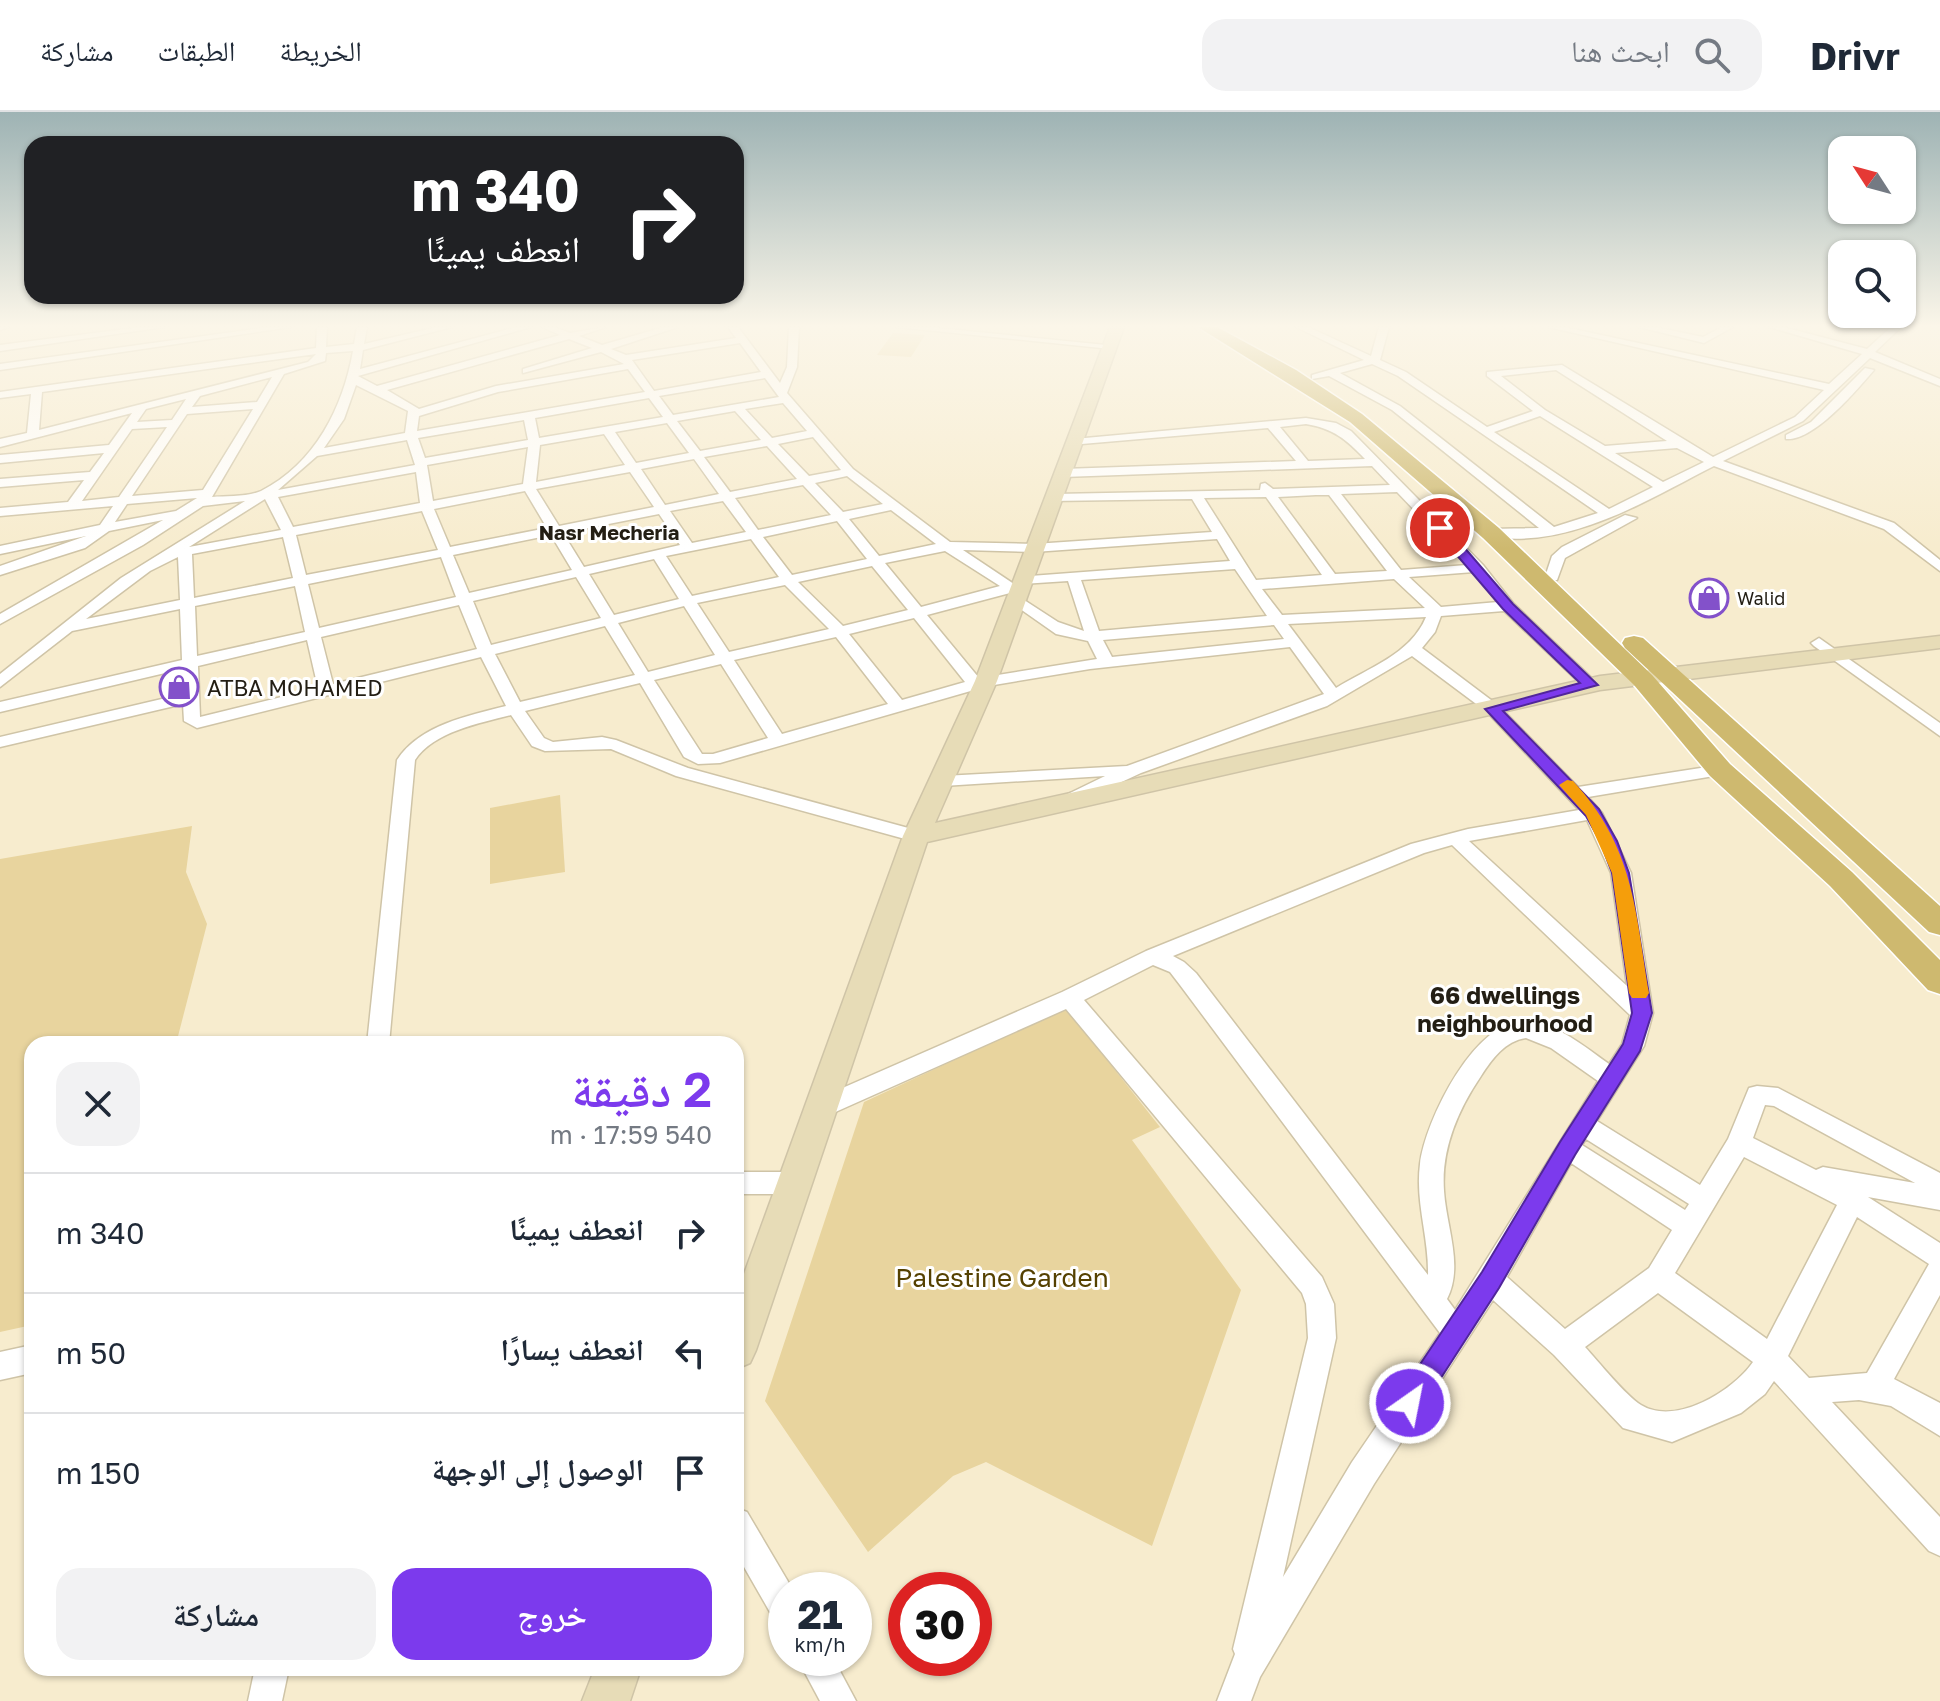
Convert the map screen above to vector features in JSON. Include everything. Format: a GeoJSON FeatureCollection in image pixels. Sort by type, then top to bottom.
{"type":"FeatureCollection","features":[{"type":"Feature","properties":{"kind":"main road"},"geometry":{"type":"LineString","coordinates":[[744,1327],[916,836],[943,781],[1090,401]]}},
{"type":"Feature","properties":{"kind":"main road"},"geometry":{"type":"LineString","coordinates":[[1331,401],[1503,533]]}},
{"type":"Feature","properties":{"kind":"main road"},"geometry":{"type":"LineString","coordinates":[[1356,401],[1398,435],[1548,575],[1633,675],[1720,770],[1841,879],[1940,981]]}},
{"type":"Feature","properties":{"kind":"main road"},"geometry":{"type":"LineString","coordinates":[[916,836],[1493,709],[1633,675],[1940,630]]}},
{"type":"Feature","properties":{"kind":"main road"},"geometry":{"type":"LineString","coordinates":[[1825,648],[1940,642]]}},
{"type":"Feature","properties":{"kind":"main road"},"geometry":{"type":"LineString","coordinates":[[1633,675],[1811,809],[1940,924]]}},
{"type":"Feature","properties":{"kind":"main road"},"geometry":{"type":"LineString","coordinates":[[1768,814],[1811,809]]}},
{"type":"Feature","properties":{"kind":"main road"},"geometry":{"type":"LineString","coordinates":[[606,1701],[615,1676]]}},
{"type":"Feature","properties":{"kind":"street"},"geometry":{"type":"LineString","coordinates":[[2,460],[31,433],[35,401]]}},
{"type":"Feature","properties":{"kind":"street"},"geometry":{"type":"LineString","coordinates":[[0,443],[107,401]]}},
{"type":"Feature","properties":{"kind":"street"},"geometry":{"type":"LineString","coordinates":[[72,506],[130,426],[152,401]]}},
{"type":"Feature","properties":{"kind":"street"},"geometry":{"type":"LineString","coordinates":[[0,571],[80,545],[102,530],[193,401]]}},
{"type":"Feature","properties":{"kind":"street"},"geometry":{"type":"LineString","coordinates":[[0,620],[138,542],[200,501],[261,401]]}},
{"type":"Feature","properties":{"kind":"street"},"geometry":{"type":"LineString","coordinates":[[0,682],[68,627],[167,555],[265,495],[313,453],[337,422],[345,401]]}},
{"type":"Feature","properties":{"kind":"street"},"geometry":{"type":"LineString","coordinates":[[403,401],[414,414],[411,436],[422,464],[421,483],[444,552],[485,650],[516,710],[543,745],[602,742],[616,745],[682,772],[916,836]]}},
{"type":"Feature","properties":{"kind":"street"},"geometry":{"type":"LineString","coordinates":[[414,414],[449,401]]}},
{"type":"Feature","properties":{"kind":"street"},"geometry":{"type":"LineString","coordinates":[[536,401],[529,416],[534,443],[529,488],[583,572],[608,620],[646,676],[690,753],[698,759],[714,759],[900,708],[980,682],[1107,662],[1296,642]]}},
{"type":"Feature","properties":{"kind":"street"},"geometry":{"type":"LineString","coordinates":[[655,401],[753,536],[773,555],[789,581],[839,631],[900,708]]}},
{"type":"Feature","properties":{"kind":"street"},"geometry":{"type":"LineString","coordinates":[[0,512],[122,501],[200,501],[265,495],[764,401]]}},
{"type":"Feature","properties":{"kind":"street"},"geometry":{"type":"LineString","coordinates":[[788,401],[849,472],[947,546],[1017,590],[1062,631],[1076,636],[1508,606]]}},
{"type":"Feature","properties":{"kind":"street"},"geometry":{"type":"LineString","coordinates":[[1381,401],[1396,408],[1552,532]]}},
{"type":"Feature","properties":{"kind":"street"},"geometry":{"type":"LineString","coordinates":[[1442,401],[1608,514]]}},
{"type":"Feature","properties":{"kind":"street"},"geometry":{"type":"LineString","coordinates":[[1527,401],[1663,487]]}},
{"type":"Feature","properties":{"kind":"street"},"geometry":{"type":"LineString","coordinates":[[1612,401],[1679,444],[1714,462],[1889,526],[1940,567]]}},
{"type":"Feature","properties":{"kind":"street"},"geometry":{"type":"LineString","coordinates":[[1503,533],[1552,532],[1608,514],[1799,419],[1817,401]]}},
{"type":"Feature","properties":{"kind":"street"},"geometry":{"type":"LineString","coordinates":[[1548,575],[1559,556],[1567,550],[1815,424],[1838,401]]}},
{"type":"Feature","properties":{"kind":"street"},"geometry":{"type":"LineString","coordinates":[[186,411],[259,405]]}},
{"type":"Feature","properties":{"kind":"street"},"geometry":{"type":"LineString","coordinates":[[738,408],[840,517],[980,682]]}},
{"type":"Feature","properties":{"kind":"street"},"geometry":{"type":"LineString","coordinates":[[1485,431],[1541,412]]}},
{"type":"Feature","properties":{"kind":"street"},"geometry":{"type":"LineString","coordinates":[[313,453],[529,416]]}},
{"type":"Feature","properties":{"kind":"street"},"geometry":{"type":"LineString","coordinates":[[1074,443],[1311,421],[1339,427],[1403,488],[1478,568],[1508,606],[1633,675]]}},
{"type":"Feature","properties":{"kind":"street"},"geometry":{"type":"LineString","coordinates":[[130,426],[177,423]]}},
{"type":"Feature","properties":{"kind":"street"},"geometry":{"type":"LineString","coordinates":[[1271,424],[1306,466]]}},
{"type":"Feature","properties":{"kind":"street"},"geometry":{"type":"LineString","coordinates":[[608,431],[689,548]]}},
{"type":"Feature","properties":{"kind":"street"},"geometry":{"type":"LineString","coordinates":[[0,435],[31,433]]}},
{"type":"Feature","properties":{"kind":"street"},"geometry":{"type":"LineString","coordinates":[[167,555],[815,433]]}},
{"type":"Feature","properties":{"kind":"street"},"geometry":{"type":"LineString","coordinates":[[1603,450],[1679,444]]}},
{"type":"Feature","properties":{"kind":"street"},"geometry":{"type":"LineString","coordinates":[[2,460],[115,448]]}},
{"type":"Feature","properties":{"kind":"street"},"geometry":{"type":"LineString","coordinates":[[1059,486],[1232,464],[1250,467],[1376,462]]}},
{"type":"Feature","properties":{"kind":"street"},"geometry":{"type":"LineString","coordinates":[[1250,467],[1333,581]]}},
{"type":"Feature","properties":{"kind":"street"},"geometry":{"type":"LineString","coordinates":[[68,627],[849,472]]}},
{"type":"Feature","properties":{"kind":"street"},"geometry":{"type":"LineString","coordinates":[[0,483],[96,475]]}},
{"type":"Feature","properties":{"kind":"street"},"geometry":{"type":"LineString","coordinates":[[1059,486],[1271,495],[1403,488]]}},
{"type":"Feature","properties":{"kind":"street"},"geometry":{"type":"LineString","coordinates":[[1332,491],[1398,575],[1436,612]]}},
{"type":"Feature","properties":{"kind":"street"},"geometry":{"type":"LineString","coordinates":[[1195,494],[1252,585],[1333,695]]}},
{"type":"Feature","properties":{"kind":"street"},"geometry":{"type":"LineString","coordinates":[[265,495],[289,532],[326,689]]}},
{"type":"Feature","properties":{"kind":"street"},"geometry":{"type":"LineString","coordinates":[[0,550],[120,526],[200,501]]}},
{"type":"Feature","properties":{"kind":"street"},"geometry":{"type":"LineString","coordinates":[[0,707],[658,554],[893,506]]}},
{"type":"Feature","properties":{"kind":"street"},"geometry":{"type":"LineString","coordinates":[[120,526],[138,542]]}},
{"type":"Feature","properties":{"kind":"street"},"geometry":{"type":"LineString","coordinates":[[185,551],[192,721],[197,723],[688,601],[947,546],[1034,548],[1222,535]]}},
{"type":"Feature","properties":{"kind":"street"},"geometry":{"type":"LineString","coordinates":[[658,554],[778,741]]}},
{"type":"Feature","properties":{"kind":"street"},"geometry":{"type":"LineString","coordinates":[[379,1036],[406,760],[412,749],[434,735],[646,676],[1073,576],[1240,564]]}},
{"type":"Feature","properties":{"kind":"street"},"geometry":{"type":"LineString","coordinates":[[1252,585],[1478,568]]}},
{"type":"Feature","properties":{"kind":"street"},"geometry":{"type":"LineString","coordinates":[[1073,576],[1093,636],[1107,662]]}},
{"type":"Feature","properties":{"kind":"street"},"geometry":{"type":"LineString","coordinates":[[1062,804],[1135,769],[1298,713],[1413,649],[1427,632],[1436,612]]}},
{"type":"Feature","properties":{"kind":"street"},"geometry":{"type":"LineString","coordinates":[[1825,648],[1940,731]]}},
{"type":"Feature","properties":{"kind":"street"},"geometry":{"type":"LineString","coordinates":[[1246,1668],[1363,1473],[1491,1280],[1567,1148],[1633,1046],[1642,1013],[1621,873],[1593,813],[1493,709],[1413,649]]}},
{"type":"Feature","properties":{"kind":"street"},"geometry":{"type":"LineString","coordinates":[[0,742],[191,697]]}},
{"type":"Feature","properties":{"kind":"street"},"geometry":{"type":"LineString","coordinates":[[943,781],[1135,769]]}},
{"type":"Feature","properties":{"kind":"street"},"geometry":{"type":"LineString","coordinates":[[1575,793],[1720,770]]}},
{"type":"Feature","properties":{"kind":"street"},"geometry":{"type":"LineString","coordinates":[[823,1107],[1070,998],[1153,956],[1309,890],[1455,838],[1593,813]]}},
{"type":"Feature","properties":{"kind":"street"},"geometry":{"type":"LineString","coordinates":[[1455,838],[1642,1013]]}},
{"type":"Feature","properties":{"kind":"street"},"geometry":{"type":"LineString","coordinates":[[1153,956],[1177,967],[1188,979],[1456,1333]]}},
{"type":"Feature","properties":{"kind":"street"},"geometry":{"type":"LineString","coordinates":[[1070,998],[1313,1286],[1320,1304],[1322,1338],[1246,1668],[1234,1701]]}},
{"type":"Feature","properties":{"kind":"street"},"geometry":{"type":"LineString","coordinates":[[1431,1298],[1438,1289],[1442,1273],[1432,1183],[1434,1150],[1450,1110],[1489,1044],[1512,1030],[1527,1029],[1564,1047],[1611,1078]]}},
{"type":"Feature","properties":{"kind":"street"},"geometry":{"type":"LineString","coordinates":[[1564,1346],[1658,1277],[1739,1143],[1757,1095],[1770,1095],[1940,1185]]}},
{"type":"Feature","properties":{"kind":"street"},"geometry":{"type":"LineString","coordinates":[[1583,1125],[1704,1200]]}},
{"type":"Feature","properties":{"kind":"street"},"geometry":{"type":"LineString","coordinates":[[1739,1143],[1852,1200],[1940,1257]]}},
{"type":"Feature","properties":{"kind":"street"},"geometry":{"type":"LineString","coordinates":[[1567,1148],[1688,1226]]}},
{"type":"Feature","properties":{"kind":"street"},"geometry":{"type":"LineString","coordinates":[[1804,1175],[1940,1199]]}},
{"type":"Feature","properties":{"kind":"street"},"geometry":{"type":"LineString","coordinates":[[744,1183],[795,1183]]}},
{"type":"Feature","properties":{"kind":"street"},"geometry":{"type":"LineString","coordinates":[[1491,1280],[1564,1346],[1633,1418],[1661,1427],[1672,1427],[1731,1403],[1755,1384],[1772,1359],[1852,1200]]}},
{"type":"Feature","properties":{"kind":"street"},"geometry":{"type":"LineString","coordinates":[[1875,1386],[1940,1269]]}},
{"type":"Feature","properties":{"kind":"street"},"geometry":{"type":"LineString","coordinates":[[1658,1277],[1772,1359],[1940,1540]]}},
{"type":"Feature","properties":{"kind":"street"},"geometry":{"type":"LineString","coordinates":[[0,1366],[24,1361]]}},
{"type":"Feature","properties":{"kind":"street"},"geometry":{"type":"LineString","coordinates":[[1804,1393],[1846,1384],[1875,1386],[1928,1410],[1940,1421]]}},
{"type":"Feature","properties":{"kind":"street"},"geometry":{"type":"LineString","coordinates":[[744,1537],[768,1579]]}},
{"type":"Feature","properties":{"kind":"street"},"geometry":{"type":"LineString","coordinates":[[265,1701],[270,1676]]}},
{"type":"Feature","properties":{"kind":"street"},"geometry":{"type":"LineString","coordinates":[[824,1676],[839,1701]]}},
{"type":"Feature","properties":{"kind":"green space"},"geometry":{"type":"Polygon","coordinates":[[[560,795],[565,872],[490,884],[490,808],[560,795]]]}},
{"type":"Feature","properties":{"kind":"green space"},"geometry":{"type":"Polygon","coordinates":[[[192,826],[186,872],[207,924],[178,1036],[24,1036],[24,1327],[0,1332],[0,859],[192,826]]]}},
{"type":"Feature","properties":{"kind":"green space","name":"Palestine Garden"},"geometry":{"type":"Polygon","coordinates":[[[1066,1008],[1160,1127],[1132,1140],[1241,1290],[1152,1546],[986,1462],[953,1476],[868,1552],[765,1401],[864,1102],[1066,1008]]]}},
{"type":"Feature","properties":{"kind":"slow traffic"},"geometry":{"type":"LineString","coordinates":[[1567,785],[1593,813],[1609,841],[1621,873],[1639,993]]}},
{"type":"Feature","properties":{"kind":"place","name":"Walid"},"geometry":{"type":"Point","coordinates":[1709,598]}},
{"type":"Feature","properties":{"kind":"place","name":"ATBA MOHAMED"},"geometry":{"type":"Point","coordinates":[179,687]}},
{"type":"Feature","properties":{"kind":"district","name":"Nasr Mecheria"},"geometry":{"type":"Point","coordinates":[609,532]}},
{"type":"Feature","properties":{"kind":"district","name":"66 dwellings neighbourhood"},"geometry":{"type":"Point","coordinates":[1505,1008]}},
{"type":"Feature","properties":{"kind":"route"},"geometry":{"type":"LineString","coordinates":[[1410,1403],[1491,1280],[1567,1148],[1633,1046],[1642,1013],[1621,873],[1609,841],[1593,813],[1493,709],[1591,685],[1508,606],[1440,528]]}}]}
